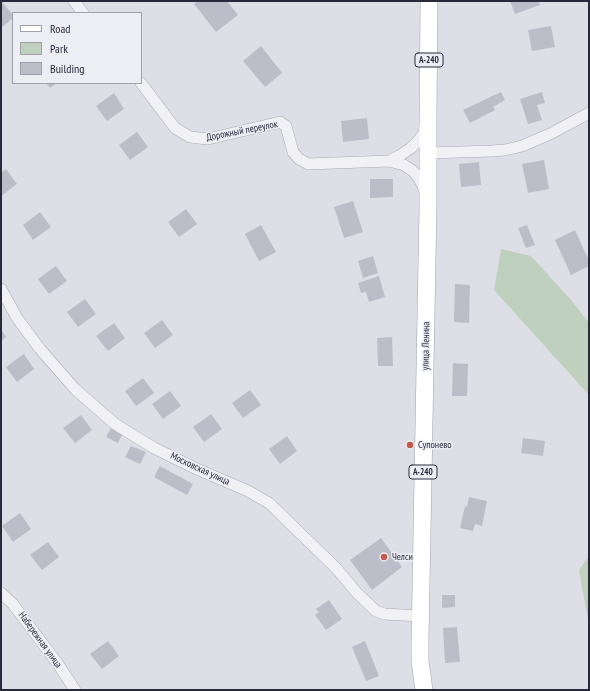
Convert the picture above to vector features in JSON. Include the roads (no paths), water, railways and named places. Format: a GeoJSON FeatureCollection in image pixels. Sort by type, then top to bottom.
{"type":"FeatureCollection","features":[{"type":"Feature","properties":{"kind":"main road","name":"улица Ленина"},"geometry":{"type":"LineString","coordinates":[[424,690],[420,661],[420,616],[428,204],[430,1]]}},
{"type":"Feature","properties":{"kind":"street"},"geometry":{"type":"LineString","coordinates":[[74,1],[82,12]]}},
{"type":"Feature","properties":{"kind":"street","name":"Дорожный переулок"},"geometry":{"type":"LineString","coordinates":[[142,84],[175,128],[190,137],[208,139],[280,122],[286,126],[293,152],[299,160],[308,164],[389,161]]}},
{"type":"Feature","properties":{"kind":"street"},"geometry":{"type":"LineString","coordinates":[[428,153],[492,151],[522,146],[550,134],[589,113]]}},
{"type":"Feature","properties":{"kind":"street"},"geometry":{"type":"LineString","coordinates":[[389,161],[411,148],[419,140],[424,133],[428,118]]}},
{"type":"Feature","properties":{"kind":"street"},"geometry":{"type":"LineString","coordinates":[[389,161],[404,165],[413,171],[424,187],[428,204]]}},
{"type":"Feature","properties":{"kind":"street","name":"Московская улица"},"geometry":{"type":"LineString","coordinates":[[1,289],[17,318],[40,349],[75,389],[115,424],[154,448],[197,469],[248,491],[269,503],[336,568],[357,593],[376,611],[384,614],[420,616]]}},
{"type":"Feature","properties":{"kind":"street","name":"Набережная улица"},"geometry":{"type":"LineString","coordinates":[[1,593],[12,603],[58,664],[75,690]]}},
{"type":"Feature","properties":{"kind":"place","name":"Супонево"},"geometry":{"type":"Point","coordinates":[410,445]}},
{"type":"Feature","properties":{"kind":"place","name":"Челси"},"geometry":{"type":"Point","coordinates":[384,557]}}]}
